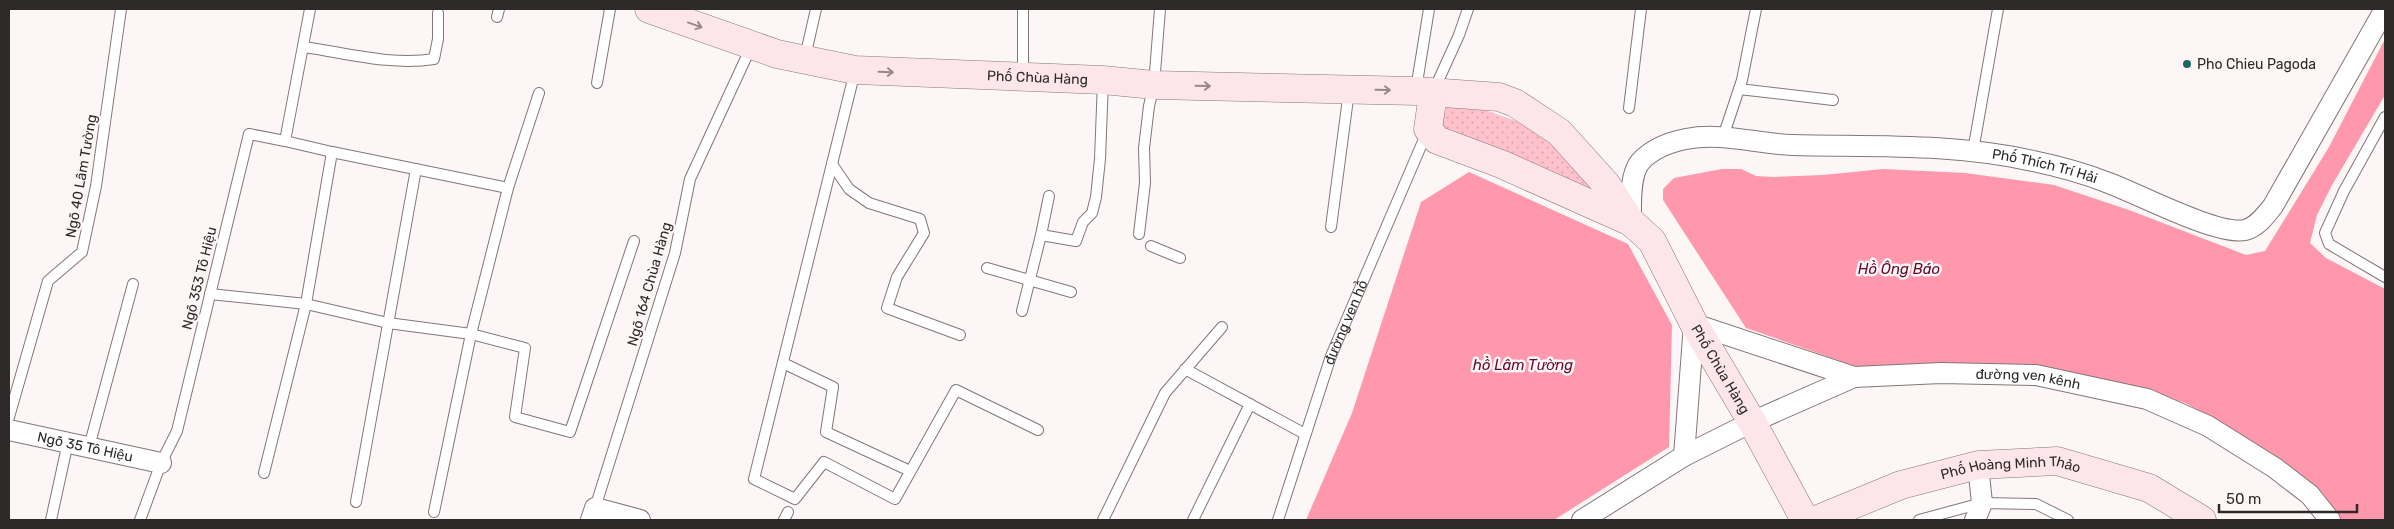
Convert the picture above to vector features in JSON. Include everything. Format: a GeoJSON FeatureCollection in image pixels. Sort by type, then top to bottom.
{"type":"FeatureCollection","features":[{"type":"Feature","properties":{"kind":"street","name":"Phố Chùa Hàng"},"geometry":{"type":"LineString","coordinates":[[649,9],[777,54],[804,58],[855,70],[1103,80],[1154,85],[1424,92],[1499,97],[1515,103],[1559,132],[1606,184],[1631,222],[1652,241],[1694,324],[1752,422],[1804,520]]}},
{"type":"Feature","properties":{"kind":"street","name":"Phố Thích Trí Hải"},"geometry":{"type":"LineString","coordinates":[[1631,222],[1632,184],[1641,161],[1662,146],[1687,139],[1723,137],[1790,145],[1892,145],[1973,151],[2042,163],[2106,182],[2209,224],[2245,230],[2260,221],[2273,206],[2384,9]]}},
{"type":"Feature","properties":{"kind":"street"},"geometry":{"type":"LineString","coordinates":[[1424,92],[1428,129]]}},
{"type":"Feature","properties":{"kind":"street","name":"Phố Chùa Hàng"},"geometry":{"type":"LineString","coordinates":[[1428,129],[1437,140],[1501,164],[1631,222]]}},
{"type":"Feature","properties":{"kind":"street"},"geometry":{"type":"LineString","coordinates":[[1684,456],[1694,324]]}},
{"type":"Feature","properties":{"kind":"street","name":"đường ven kênh"},"geometry":{"type":"LineString","coordinates":[[1694,324],[1854,377],[1941,373],[2036,376],[2147,399],[2208,426],[2274,468],[2310,495],[2330,520]]}},
{"type":"Feature","properties":{"kind":"street"},"geometry":{"type":"LineString","coordinates":[[1582,520],[1684,456],[1752,422],[1854,377]]}},
{"type":"Feature","properties":{"kind":"street","name":"Ngõ 35 Tô Hiệu"},"geometry":{"type":"LineString","coordinates":[[9,430],[161,462]]}},
{"type":"Feature","properties":{"kind":"street","name":"Phố Hoàng Minh Thảo"},"geometry":{"type":"LineString","coordinates":[[1816,520],[1901,485],[1978,465],[2058,461],[2149,488],[2202,520]]}},
{"type":"Feature","properties":{"kind":"street"},"geometry":{"type":"LineString","coordinates":[[1978,465],[1978,512]]}},
{"type":"Feature","properties":{"kind":"street"},"geometry":{"type":"LineString","coordinates":[[593,514],[640,520]]}},
{"type":"Feature","properties":{"kind":"lane","name":"Ngõ 40 Lâm Tường"},"geometry":{"type":"LineString","coordinates":[[9,417],[48,281],[82,252],[96,186],[121,9]]}},
{"type":"Feature","properties":{"kind":"lane"},"geometry":{"type":"LineString","coordinates":[[310,9],[285,141],[508,188]]}},
{"type":"Feature","properties":{"kind":"lane"},"geometry":{"type":"LineString","coordinates":[[597,83],[610,9]]}},
{"type":"Feature","properties":{"kind":"lane"},"geometry":{"type":"LineString","coordinates":[[804,58],[816,9]]}},
{"type":"Feature","properties":{"kind":"lane"},"geometry":{"type":"LineString","coordinates":[[1023,9],[1023,78]]}},
{"type":"Feature","properties":{"kind":"lane"},"geometry":{"type":"LineString","coordinates":[[1139,234],[1145,184],[1144,148],[1149,106],[1154,85],[1160,9]]}},
{"type":"Feature","properties":{"kind":"lane"},"geometry":{"type":"LineString","coordinates":[[1424,92],[1429,9]]}},
{"type":"Feature","properties":{"kind":"lane"},"geometry":{"type":"LineString","coordinates":[[1424,92],[1459,35],[1468,9]]}},
{"type":"Feature","properties":{"kind":"lane"},"geometry":{"type":"LineString","coordinates":[[1629,108],[1641,9]]}},
{"type":"Feature","properties":{"kind":"lane"},"geometry":{"type":"LineString","coordinates":[[1723,137],[1739,89],[1756,9]]}},
{"type":"Feature","properties":{"kind":"lane"},"geometry":{"type":"LineString","coordinates":[[1973,151],[1998,9]]}},
{"type":"Feature","properties":{"kind":"lane"},"geometry":{"type":"LineString","coordinates":[[304,47],[396,61],[418,62],[434,59],[438,39],[438,13]]}},
{"type":"Feature","properties":{"kind":"lane","name":"Ngõ 164 Chùa Hàng"},"geometry":{"type":"LineString","coordinates":[[593,514],[675,252],[690,179],[751,46]]}},
{"type":"Feature","properties":{"kind":"lane"},"geometry":{"type":"LineString","coordinates":[[855,70],[754,478],[795,499],[824,462],[895,499],[956,390],[1038,430]]}},
{"type":"Feature","properties":{"kind":"lane"},"geometry":{"type":"LineString","coordinates":[[1041,235],[1076,241],[1083,222],[1092,213],[1100,159],[1103,80]]}},
{"type":"Feature","properties":{"kind":"lane"},"geometry":{"type":"LineString","coordinates":[[1739,89],[1833,100]]}},
{"type":"Feature","properties":{"kind":"lane"},"geometry":{"type":"LineString","coordinates":[[1332,227],[1349,90]]}},
{"type":"Feature","properties":{"kind":"lane"},"geometry":{"type":"LineString","coordinates":[[434,512],[471,334],[508,188],[539,93]]}},
{"type":"Feature","properties":{"kind":"lane"},"geometry":{"type":"LineString","coordinates":[[2385,117],[2344,191],[2325,233],[2329,244],[2385,277]]}},
{"type":"Feature","properties":{"kind":"lane","name":"đường ven hồ"},"geometry":{"type":"LineString","coordinates":[[1278,520],[1331,356],[1428,129]]}},
{"type":"Feature","properties":{"kind":"lane","name":"Ngõ 353 Tô Hiệu"},"geometry":{"type":"LineString","coordinates":[[140,520],[161,462],[177,431],[249,134],[285,141]]}},
{"type":"Feature","properties":{"kind":"lane"},"geometry":{"type":"LineString","coordinates":[[264,473],[306,304],[332,152]]}},
{"type":"Feature","properties":{"kind":"lane"},"geometry":{"type":"LineString","coordinates":[[832,164],[849,189],[869,203],[920,219],[924,233],[897,277],[887,308],[960,335]]}},
{"type":"Feature","properties":{"kind":"lane"},"geometry":{"type":"LineString","coordinates":[[356,502],[416,169]]}},
{"type":"Feature","properties":{"kind":"lane"},"geometry":{"type":"LineString","coordinates":[[1022,311],[1032,279],[1049,196]]}},
{"type":"Feature","properties":{"kind":"lane"},"geometry":{"type":"LineString","coordinates":[[210,294],[306,304],[388,323],[471,334],[525,348],[515,417],[570,432],[634,241]]}},
{"type":"Feature","properties":{"kind":"lane"},"geometry":{"type":"LineString","coordinates":[[1151,246],[1180,258]]}},
{"type":"Feature","properties":{"kind":"lane"},"geometry":{"type":"LineString","coordinates":[[987,268],[1032,279],[1071,292]]}},
{"type":"Feature","properties":{"kind":"lane"},"geometry":{"type":"LineString","coordinates":[[89,446],[133,284]]}},
{"type":"Feature","properties":{"kind":"lane"},"geometry":{"type":"LineString","coordinates":[[1103,520],[1165,393],[1222,327]]}},
{"type":"Feature","properties":{"kind":"lane"},"geometry":{"type":"LineString","coordinates":[[783,362],[833,387],[826,432],[910,471]]}},
{"type":"Feature","properties":{"kind":"lane"},"geometry":{"type":"LineString","coordinates":[[1185,369],[1305,434]]}},
{"type":"Feature","properties":{"kind":"lane"},"geometry":{"type":"LineString","coordinates":[[1193,520],[1250,404]]}},
{"type":"Feature","properties":{"kind":"lane"},"geometry":{"type":"LineString","coordinates":[[51,520],[68,442]]}},
{"type":"Feature","properties":{"kind":"lane"},"geometry":{"type":"LineString","coordinates":[[1919,520],[2036,504],[2068,520]]}},
{"type":"Feature","properties":{"kind":"shaded area"},"geometry":{"type":"Polygon","coordinates":[[[1465,103],[1542,130],[1598,193],[1451,138],[1441,121],[1447,107],[1465,103]]]}},
{"type":"Feature","properties":{"kind":"water","name":"Hồ Ông Báo"},"geometry":{"type":"Polygon","coordinates":[[[2385,39],[2385,95],[2331,187],[2317,215],[2310,243],[2326,258],[2385,289],[2385,520],[2341,520],[2316,489],[2225,424],[2185,403],[2129,386],[2015,364],[2000,369],[1858,367],[1746,328],[1663,200],[1663,189],[1674,178],[1722,169],[1741,169],[1756,176],[1773,177],[1823,175],[1883,169],[1965,173],[2054,185],[2129,210],[2246,255],[2265,251],[2329,147],[2385,39]]]}},
{"type":"Feature","properties":{"kind":"water","name":"hồ Lâm Tường"},"geometry":{"type":"Polygon","coordinates":[[[1469,172],[1628,244],[1672,325],[1669,447],[1554,520],[1306,520],[1352,413],[1421,202],[1469,172]]]}},
{"type":"Feature","properties":{"kind":"place","name":"Pho Chieu Pagoda"},"geometry":{"type":"Point","coordinates":[2187,64]}}]}
